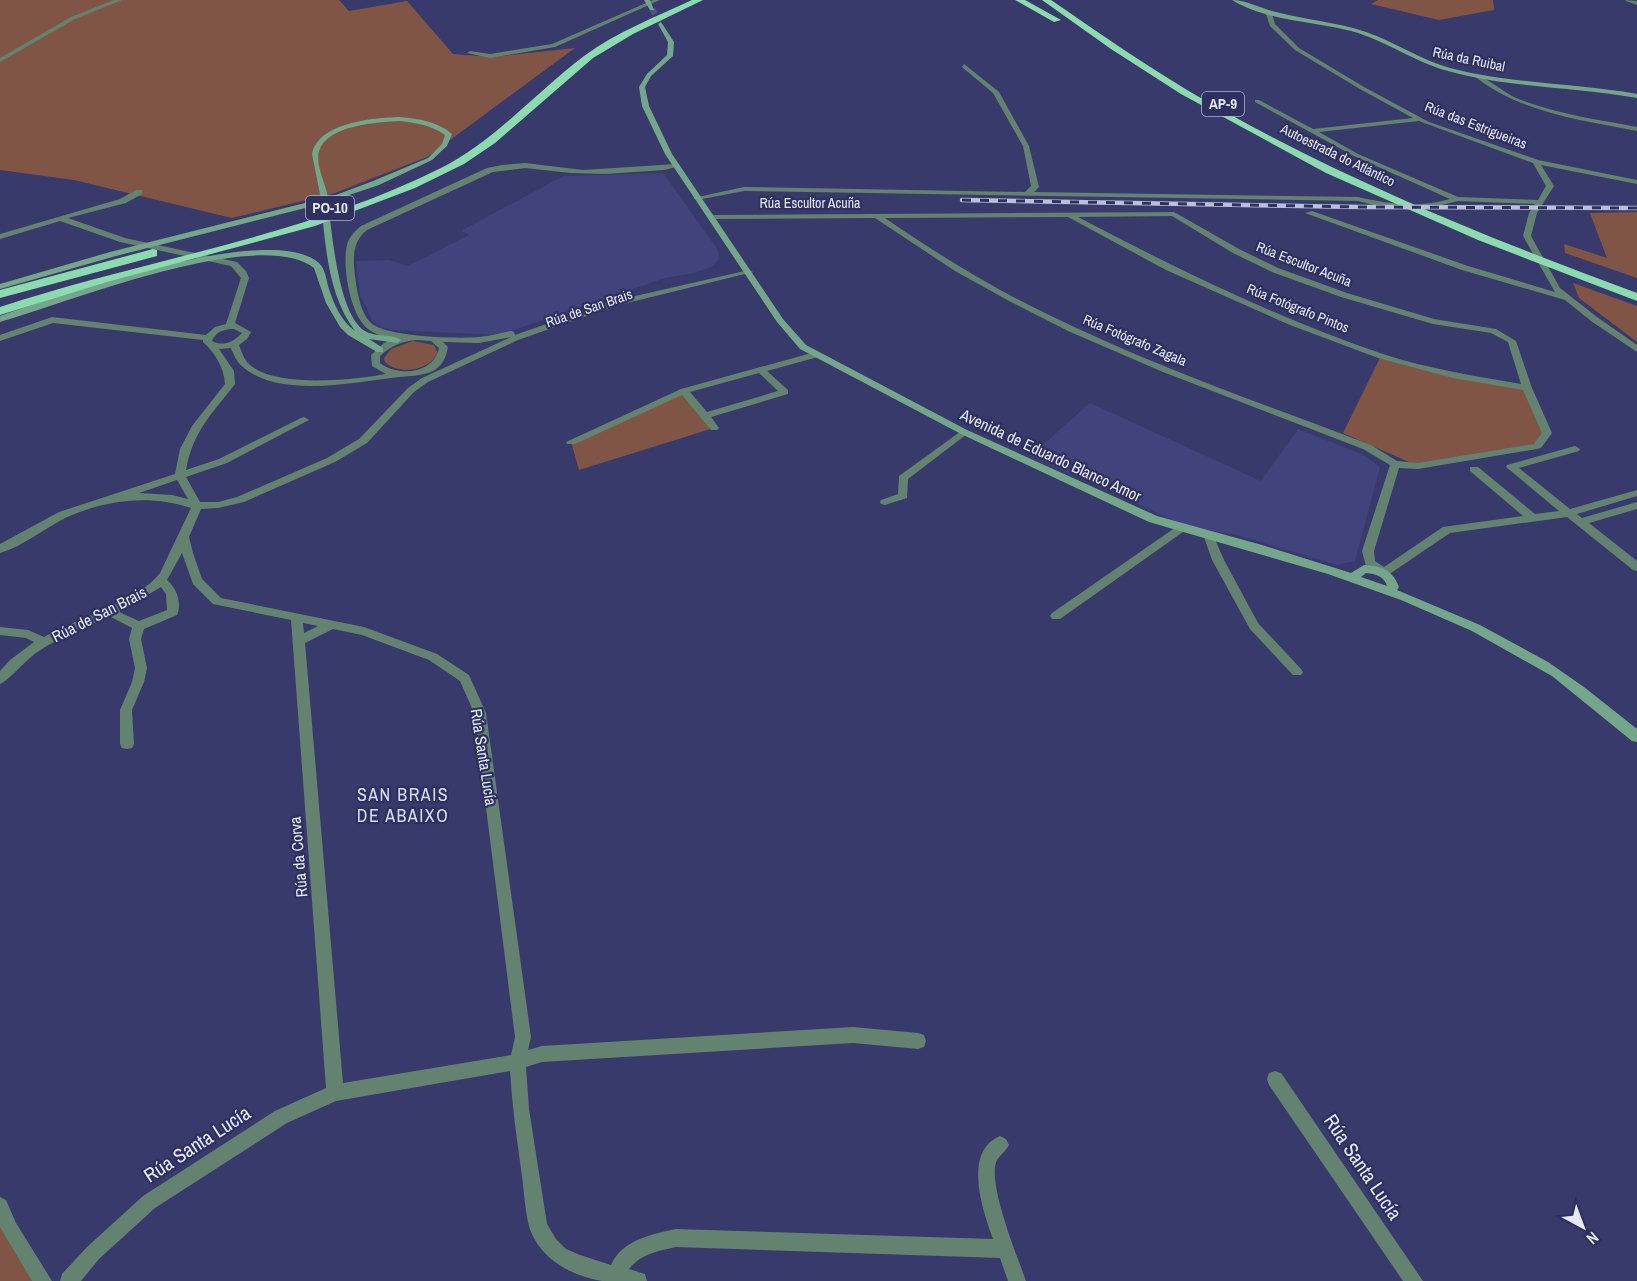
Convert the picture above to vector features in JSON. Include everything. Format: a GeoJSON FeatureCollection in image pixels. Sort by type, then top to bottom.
{"type":"FeatureCollection","features":[{"type":"Feature","properties":{"kind":"highway","name":"PO-10"},"geometry":{"type":"LineString","coordinates":[[0,294],[102,265],[284,222],[343,204],[401,181],[439,162],[481,136],[579,54],[618,31],[686,0]]}},
{"type":"Feature","properties":{"kind":"highway","name":"PO-10"},"geometry":{"type":"LineString","coordinates":[[0,301],[88,276],[318,221],[411,186],[476,152],[558,80],[615,40],[656,23],[699,0]]}},
{"type":"Feature","properties":{"kind":"highway"},"geometry":{"type":"LineString","coordinates":[[656,23],[710,0]]}},
{"type":"Feature","properties":{"kind":"highway"},"geometry":{"type":"LineString","coordinates":[[1019,0],[1058,20],[1137,69],[1162,80]]}},
{"type":"Feature","properties":{"kind":"highway","name":"Autoestrada do Atlántico"},"geometry":{"type":"LineString","coordinates":[[1046,0],[1162,80],[1228,118],[1383,195],[1451,225],[1502,241],[1583,272],[1637,297]]}},
{"type":"Feature","properties":{"kind":"highway","name":"Autoestrada do Atlántico"},"geometry":{"type":"LineString","coordinates":[[1060,0],[1143,57],[1242,115],[1397,191],[1464,220],[1502,241]]}},
{"type":"Feature","properties":{"kind":"highway"},"geometry":{"type":"LineString","coordinates":[[0,311],[85,284],[245,244],[318,221]]}},
{"type":"Feature","properties":{"kind":"highway","name":"Autoestrada do Atlántico"},"geometry":{"type":"LineString","coordinates":[[1583,272],[1637,286]]}},
{"type":"Feature","properties":{"kind":"street"},"geometry":{"type":"LineString","coordinates":[[0,60],[73,18],[119,0]]}},
{"type":"Feature","properties":{"kind":"street"},"geometry":{"type":"LineString","coordinates":[[470,53],[490,56],[553,46],[657,0]]}},
{"type":"Feature","properties":{"kind":"street","name":"Rúa da Ruibal"},"geometry":{"type":"LineString","coordinates":[[1235,0],[1269,14],[1374,36],[1419,59],[1476,75],[1637,96]]}},
{"type":"Feature","properties":{"kind":"street"},"geometry":{"type":"LineString","coordinates":[[1628,0],[1637,3]]}},
{"type":"Feature","properties":{"kind":"street"},"geometry":{"type":"LineString","coordinates":[[73,18],[83,8]]}},
{"type":"Feature","properties":{"kind":"street","name":"Rúa das Estrigueiras"},"geometry":{"type":"LineString","coordinates":[[1269,14],[1272,25],[1298,49],[1362,88],[1420,119],[1536,162],[1550,186],[1533,213],[1527,236],[1557,289],[1637,349]]}},
{"type":"Feature","properties":{"kind":"street","name":"Avenida de Eduardo Blanco Amor"},"geometry":{"type":"LineString","coordinates":[[656,23],[671,42],[670,56],[644,81],[642,93],[654,125],[676,166],[697,198],[786,329],[803,348],[964,432],[1179,529],[1256,548],[1352,578],[1484,631],[1573,684],[1637,737]]}},
{"type":"Feature","properties":{"kind":"street"},"geometry":{"type":"LineString","coordinates":[[964,66],[996,92],[1026,146],[1035,187],[1027,194]]}},
{"type":"Feature","properties":{"kind":"street"},"geometry":{"type":"LineString","coordinates":[[1476,75],[1488,87],[1512,100],[1637,129]]}},
{"type":"Feature","properties":{"kind":"street"},"geometry":{"type":"LineString","coordinates":[[1257,101],[1356,155],[1457,199],[1539,203]]}},
{"type":"Feature","properties":{"kind":"street"},"geometry":{"type":"LineString","coordinates":[[0,287],[103,257],[335,198],[385,180],[430,159],[445,145],[449,134],[444,128],[431,122],[399,118],[379,119],[343,130],[319,144],[315,152],[323,191],[335,272],[347,313],[360,333],[370,337],[397,340],[416,337]]}},
{"type":"Feature","properties":{"kind":"street"},"geometry":{"type":"LineString","coordinates":[[1311,131],[1420,119]]}},
{"type":"Feature","properties":{"kind":"street"},"geometry":{"type":"LineString","coordinates":[[1536,162],[1637,182]]}},
{"type":"Feature","properties":{"kind":"street","name":"Rúa de San Brais"},"geometry":{"type":"LineString","coordinates":[[676,166],[582,172],[531,165],[505,166],[490,170],[364,228],[355,236],[351,246],[351,279],[360,314],[371,328],[385,333],[433,339],[479,340],[512,334],[641,290],[747,269]]}},
{"type":"Feature","properties":{"kind":"street"},"geometry":{"type":"LineString","coordinates":[[697,198],[744,189],[1358,200],[1376,205],[1442,205],[1457,199]]}},
{"type":"Feature","properties":{"kind":"street"},"geometry":{"type":"LineString","coordinates":[[0,237],[123,201],[139,192]]}},
{"type":"Feature","properties":{"kind":"street"},"geometry":{"type":"LineString","coordinates":[[1309,213],[1455,264],[1568,298]]}},
{"type":"Feature","properties":{"kind":"street","name":"Rúa Escultor Acuña"},"geometry":{"type":"LineString","coordinates":[[711,217],[1174,214],[1236,251],[1275,270],[1344,295],[1433,321],[1493,331],[1512,341],[1527,388],[1547,433],[1537,446],[1418,466],[1395,464]]}},
{"type":"Feature","properties":{"kind":"street","name":"Rúa Fotógrafo Zagala"},"geometry":{"type":"LineString","coordinates":[[877,216],[920,246],[991,288],[1100,342],[1367,447],[1395,464]]}},
{"type":"Feature","properties":{"kind":"street","name":"Rúa Fotógrafo Pintos"},"geometry":{"type":"LineString","coordinates":[[1071,216],[1169,268],[1293,323],[1370,352],[1453,375],[1527,388]]}},
{"type":"Feature","properties":{"kind":"street"},"geometry":{"type":"LineString","coordinates":[[60,218],[141,243],[224,261],[239,268],[245,278],[230,326]]}},
{"type":"Feature","properties":{"kind":"street"},"geometry":{"type":"LineString","coordinates":[[0,319],[81,292],[196,261],[242,252],[276,251],[302,256],[315,263],[320,271],[330,303],[343,325],[358,339],[380,350]]}},
{"type":"Feature","properties":{"kind":"street","name":"Rúa de San Brais"},"geometry":{"type":"LineString","coordinates":[[293,381],[334,381],[412,374],[623,301],[747,269]]}},
{"type":"Feature","properties":{"kind":"street"},"geometry":{"type":"LineString","coordinates":[[0,338],[52,320],[210,342],[234,344],[244,338],[246,332],[241,327],[230,326],[213,332],[210,342],[229,371],[230,384],[197,426],[185,449],[180,476],[197,506],[184,537]]}},
{"type":"Feature","properties":{"kind":"street","name":"Rúa de San Brais"},"geometry":{"type":"LineString","coordinates":[[111,499],[143,496],[172,498],[197,506],[218,505],[240,500],[331,460],[363,441],[411,390],[425,380],[515,338]]}},
{"type":"Feature","properties":{"kind":"street"},"geometry":{"type":"LineString","coordinates":[[433,339],[444,347],[445,354],[434,366]]}},
{"type":"Feature","properties":{"kind":"street"},"geometry":{"type":"LineString","coordinates":[[375,364],[380,350],[397,340]]}},
{"type":"Feature","properties":{"kind":"street"},"geometry":{"type":"LineString","coordinates":[[234,344],[243,363],[271,379],[293,381],[351,376],[375,364]]}},
{"type":"Feature","properties":{"kind":"street"},"geometry":{"type":"LineString","coordinates":[[571,442],[684,391],[815,355]]}},
{"type":"Feature","properties":{"kind":"street"},"geometry":{"type":"LineString","coordinates":[[375,364],[387,373],[396,375]]}},
{"type":"Feature","properties":{"kind":"street"},"geometry":{"type":"LineString","coordinates":[[705,416],[784,392],[761,370]]}},
{"type":"Feature","properties":{"kind":"street","name":"Rúa de San Brais"},"geometry":{"type":"LineString","coordinates":[[391,410],[405,382],[412,374]]}},
{"type":"Feature","properties":{"kind":"street"},"geometry":{"type":"LineString","coordinates":[[684,391],[714,428]]}},
{"type":"Feature","properties":{"kind":"street","name":"Rúa de San Brais"},"geometry":{"type":"LineString","coordinates":[[0,549],[63,515],[223,461],[304,420]]}},
{"type":"Feature","properties":{"kind":"street"},"geometry":{"type":"LineString","coordinates":[[885,502],[903,496],[903,478],[964,432]]}},
{"type":"Feature","properties":{"kind":"street"},"geometry":{"type":"LineString","coordinates":[[1575,449],[1511,467],[1637,567]]}},
{"type":"Feature","properties":{"kind":"street"},"geometry":{"type":"LineString","coordinates":[[1389,591],[1393,587],[1390,577],[1370,563],[1368,551],[1395,464]]}},
{"type":"Feature","properties":{"kind":"street"},"geometry":{"type":"LineString","coordinates":[[1474,469],[1533,518]]}},
{"type":"Feature","properties":{"kind":"street"},"geometry":{"type":"LineString","coordinates":[[1352,578],[1364,569],[1384,572],[1447,530],[1568,513],[1637,493]]}},
{"type":"Feature","properties":{"kind":"street"},"geometry":{"type":"LineString","coordinates":[[1580,522],[1637,505]]}},
{"type":"Feature","properties":{"kind":"street"},"geometry":{"type":"LineString","coordinates":[[1056,616],[1179,529]]}},
{"type":"Feature","properties":{"kind":"street","name":"Rúa de San Brais"},"geometry":{"type":"LineString","coordinates":[[0,679],[6,670],[44,642],[109,611],[158,584],[184,537]]}},
{"type":"Feature","properties":{"kind":"street","name":"Rúa Santa Lucía"},"geometry":{"type":"LineString","coordinates":[[184,537],[197,581],[218,602],[364,630],[433,657],[465,678],[480,713],[524,1037],[517,1062]]}},
{"type":"Feature","properties":{"kind":"street"},"geometry":{"type":"LineString","coordinates":[[1209,537],[1218,560],[1254,626],[1297,672]]}},
{"type":"Feature","properties":{"kind":"street"},"geometry":{"type":"LineString","coordinates":[[109,611],[123,620],[140,626],[173,612],[174,600],[166,584],[160,580]]}},
{"type":"Feature","properties":{"kind":"street","name":"Rúa da Corva"},"geometry":{"type":"LineString","coordinates":[[297,618],[335,1093]]}},
{"type":"Feature","properties":{"kind":"street"},"geometry":{"type":"LineString","coordinates":[[298,641],[332,624]]}},
{"type":"Feature","properties":{"kind":"street"},"geometry":{"type":"LineString","coordinates":[[127,744],[126,710],[138,682],[141,668],[135,639],[140,626]]}},
{"type":"Feature","properties":{"kind":"street"},"geometry":{"type":"LineString","coordinates":[[0,631],[28,634],[44,642]]}},
{"type":"Feature","properties":{"kind":"street","name":"Rúa Santa Lucía"},"geometry":{"type":"LineString","coordinates":[[69,1281],[93,1253],[149,1202],[281,1117],[335,1093],[517,1062],[542,1054],[853,1035],[918,1041]]}},
{"type":"Feature","properties":{"kind":"street"},"geometry":{"type":"LineString","coordinates":[[517,1062],[521,1109],[538,1225],[546,1241],[559,1255],[638,1281]]}},
{"type":"Feature","properties":{"kind":"street","name":"Rúa Santa Lucía"},"geometry":{"type":"LineString","coordinates":[[1275,1079],[1414,1281]]}},
{"type":"Feature","properties":{"kind":"street"},"geometry":{"type":"LineString","coordinates":[[1000,1145],[990,1155],[986,1170],[991,1204],[1017,1281]]}},
{"type":"Feature","properties":{"kind":"street"},"geometry":{"type":"LineString","coordinates":[[0,1206],[10,1229],[44,1281]]}},
{"type":"Feature","properties":{"kind":"street"},"geometry":{"type":"LineString","coordinates":[[616,1275],[619,1267],[631,1252],[676,1238],[1006,1249]]}},
{"type":"Feature","properties":{"kind":"shaded area"},"geometry":{"type":"Polygon","coordinates":[[[0,0],[339,0],[349,11],[407,1],[453,54],[491,57],[575,48],[427,157],[335,193],[232,218],[74,180],[0,170],[0,0]]]}},
{"type":"Feature","properties":{"kind":"shaded area"},"geometry":{"type":"Polygon","coordinates":[[[1378,0],[1493,0],[1494,10],[1439,20],[1371,4],[1378,0]]]}},
{"type":"Feature","properties":{"kind":"shaded area"},"geometry":{"type":"Polygon","coordinates":[[[663,173],[718,250],[719,259],[711,267],[694,273],[665,278],[499,335],[392,330],[379,326],[373,321],[360,295],[356,261],[389,260],[408,266],[469,235],[461,231],[563,176],[663,173]]]}},
{"type":"Feature","properties":{"kind":"shaded area"},"geometry":{"type":"Polygon","coordinates":[[[1637,212],[1637,278],[1565,253],[1564,244],[1607,258],[1590,213],[1637,212]]]}},
{"type":"Feature","properties":{"kind":"shaded area"},"geometry":{"type":"Polygon","coordinates":[[[1573,283],[1637,306],[1637,342],[1579,298],[1573,283]]]}},
{"type":"Feature","properties":{"kind":"shaded area"},"geometry":{"type":"Polygon","coordinates":[[[413,341],[434,345],[438,353],[428,364],[414,369],[398,369],[385,362],[384,358],[391,349],[413,341]]]}},
{"type":"Feature","properties":{"kind":"shaded area"},"geometry":{"type":"Polygon","coordinates":[[[1381,356],[1527,388],[1547,433],[1537,446],[1418,466],[1343,433],[1381,356]]]}},
{"type":"Feature","properties":{"kind":"shaded area"},"geometry":{"type":"Polygon","coordinates":[[[684,391],[714,428],[579,470],[571,442],[684,391]]]}},
{"type":"Feature","properties":{"kind":"shaded area"},"geometry":{"type":"Polygon","coordinates":[[[1090,403],[1261,481],[1298,429],[1364,455],[1380,467],[1355,561],[1337,565],[1237,535],[1186,526],[1030,456],[1090,403]]]}},
{"type":"Feature","properties":{"kind":"shaded area"},"geometry":{"type":"Polygon","coordinates":[[[0,1206],[32,1281],[0,1281],[0,1206]]]}},
{"type":"Feature","properties":{"kind":"tunnel"},"geometry":{"type":"LineString","coordinates":[[652,9],[661,24]]}},
{"type":"Feature","properties":{"kind":"railway"},"geometry":{"type":"LineString","coordinates":[[962,200],[1361,207],[1637,208]]}},
{"type":"Feature","properties":{"kind":"district","name":"SAN BRAIS DE ABAIXO"},"geometry":{"type":"Point","coordinates":[403,805]}}]}
